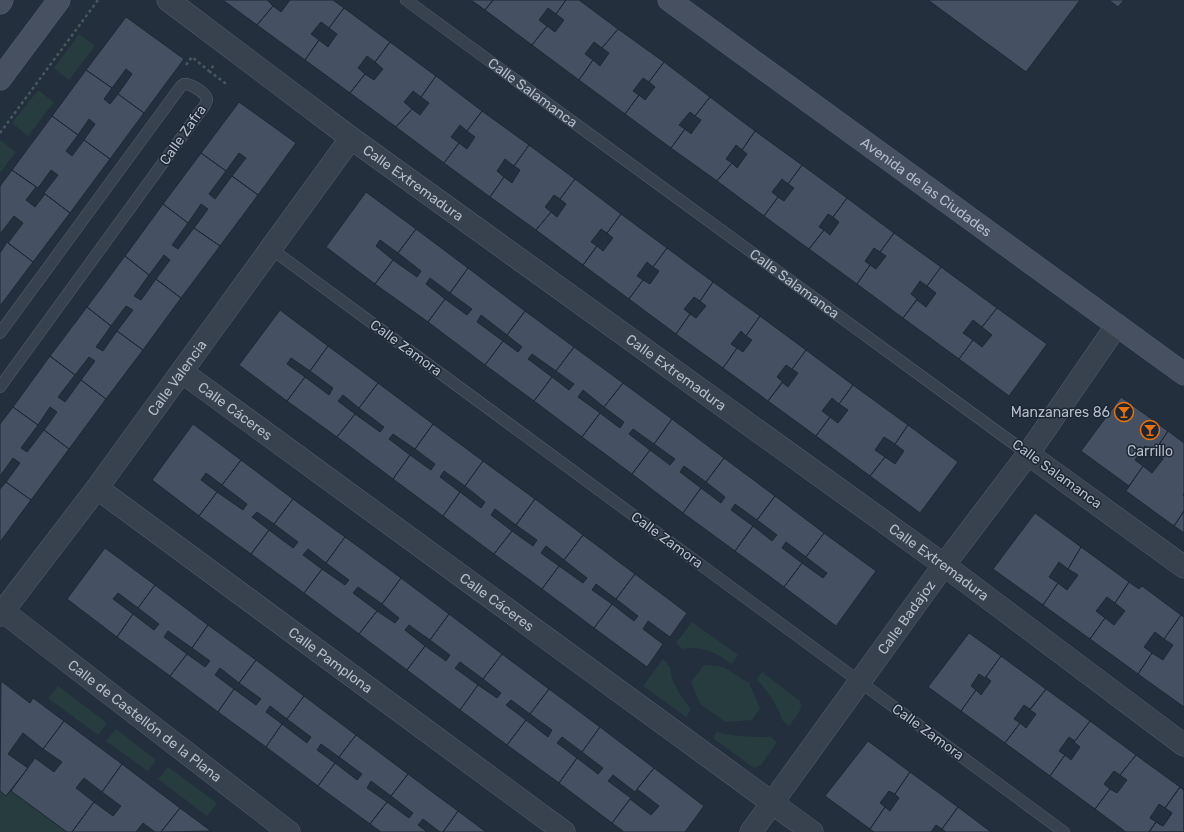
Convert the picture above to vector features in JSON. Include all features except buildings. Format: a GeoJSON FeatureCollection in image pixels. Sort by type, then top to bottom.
{"type":"FeatureCollection","features":[{"type":"Feature","properties":{"kind":"street"},"geometry":{"type":"LineString","coordinates":[[0,79],[59,0]]}},
{"type":"Feature","properties":{"kind":"street","name":"Calle Extremadura"},"geometry":{"type":"LineString","coordinates":[[168,0],[351,138],[944,565],[1184,745]]}},
{"type":"Feature","properties":{"kind":"street","name":"Avenida de las Ciudades"},"geometry":{"type":"LineString","coordinates":[[669,0],[1184,374]]}},
{"type":"Feature","properties":{"kind":"street","name":"Calle Valencia"},"geometry":{"type":"LineString","coordinates":[[1,612],[97,488],[351,138]]}},
{"type":"Feature","properties":{"kind":"street","name":"Calle Badajoz"},"geometry":{"type":"LineString","coordinates":[[752,832],[944,565],[1028,454],[1118,325]]}},
{"type":"Feature","properties":{"kind":"street","name":"Calle Cáceres"},"geometry":{"type":"LineString","coordinates":[[182,372],[812,832]]}},
{"type":"Feature","properties":{"kind":"street","name":"Calle Salamanca"},"geometry":{"type":"LineString","coordinates":[[1028,454],[1184,567]]}},
{"type":"Feature","properties":{"kind":"street","name":"Calle Pamplona"},"geometry":{"type":"LineString","coordinates":[[97,488],[564,832]]}},
{"type":"Feature","properties":{"kind":"street","name":"Calle de Castellón de la Plana"},"geometry":{"type":"LineString","coordinates":[[1,612],[289,832]]}},
{"type":"Feature","properties":{"kind":"lane","name":"Calle Salamanca"},"geometry":{"type":"LineString","coordinates":[[406,0],[1028,454]]}},
{"type":"Feature","properties":{"kind":"lane","name":"Calle Zafra"},"geometry":{"type":"LineString","coordinates":[[0,333],[181,86],[184,84],[190,84],[203,94],[207,100],[205,105],[0,387]]}},
{"type":"Feature","properties":{"kind":"lane","name":"Calle Zamora"},"geometry":{"type":"LineString","coordinates":[[270,248],[1064,832]]}},
{"type":"Feature","properties":{"kind":"path"},"geometry":{"type":"LineString","coordinates":[[0,133],[98,0]]}},
{"type":"Feature","properties":{"kind":"path"},"geometry":{"type":"LineString","coordinates":[[209,71],[225,83]]}},
{"type":"Feature","properties":{"kind":"green space"},"geometry":{"type":"Polygon","coordinates":[[[79,34],[95,46],[69,80],[54,68],[79,34]]]}},
{"type":"Feature","properties":{"kind":"green space"},"geometry":{"type":"Polygon","coordinates":[[[38,90],[54,102],[28,136],[12,123],[38,90]]]}},
{"type":"Feature","properties":{"kind":"green space"},"geometry":{"type":"Polygon","coordinates":[[[0,140],[16,152],[0,173],[0,140]]]}},
{"type":"Feature","properties":{"kind":"green space"},"geometry":{"type":"Polygon","coordinates":[[[692,622],[738,655],[732,664],[715,653],[696,648],[682,649],[676,643],[692,622]]]}},
{"type":"Feature","properties":{"kind":"green space"},"geometry":{"type":"Polygon","coordinates":[[[663,659],[670,667],[672,679],[680,695],[691,709],[686,717],[643,686],[663,659]]]}},
{"type":"Feature","properties":{"kind":"green space"},"geometry":{"type":"Polygon","coordinates":[[[704,665],[723,667],[749,683],[760,708],[752,720],[726,722],[700,704],[691,682],[704,665]]]}},
{"type":"Feature","properties":{"kind":"green space"},"geometry":{"type":"Polygon","coordinates":[[[762,672],[800,701],[800,711],[789,726],[782,720],[779,711],[769,694],[757,679],[762,672]]]}},
{"type":"Feature","properties":{"kind":"green space"},"geometry":{"type":"Polygon","coordinates":[[[58,686],[107,723],[98,735],[48,698],[58,686]]]}},
{"type":"Feature","properties":{"kind":"green space"},"geometry":{"type":"Polygon","coordinates":[[[116,729],[156,760],[148,771],[106,741],[116,729]]]}},
{"type":"Feature","properties":{"kind":"green space"},"geometry":{"type":"Polygon","coordinates":[[[717,732],[737,736],[771,737],[777,742],[761,765],[754,768],[713,738],[717,732]]]}},
{"type":"Feature","properties":{"kind":"green space"},"geometry":{"type":"Polygon","coordinates":[[[168,767],[217,803],[207,816],[158,779],[168,767]]]}},
{"type":"Feature","properties":{"kind":"green space"},"geometry":{"type":"Polygon","coordinates":[[[11,790],[67,832],[0,832],[0,791],[6,796],[11,790]]]}},
{"type":"Feature","properties":{"kind":"place","name":"Manzanares 86"},"geometry":{"type":"Point","coordinates":[1124,412]}},
{"type":"Feature","properties":{"kind":"place","name":"Carrillo"},"geometry":{"type":"Point","coordinates":[1150,430]}}]}
